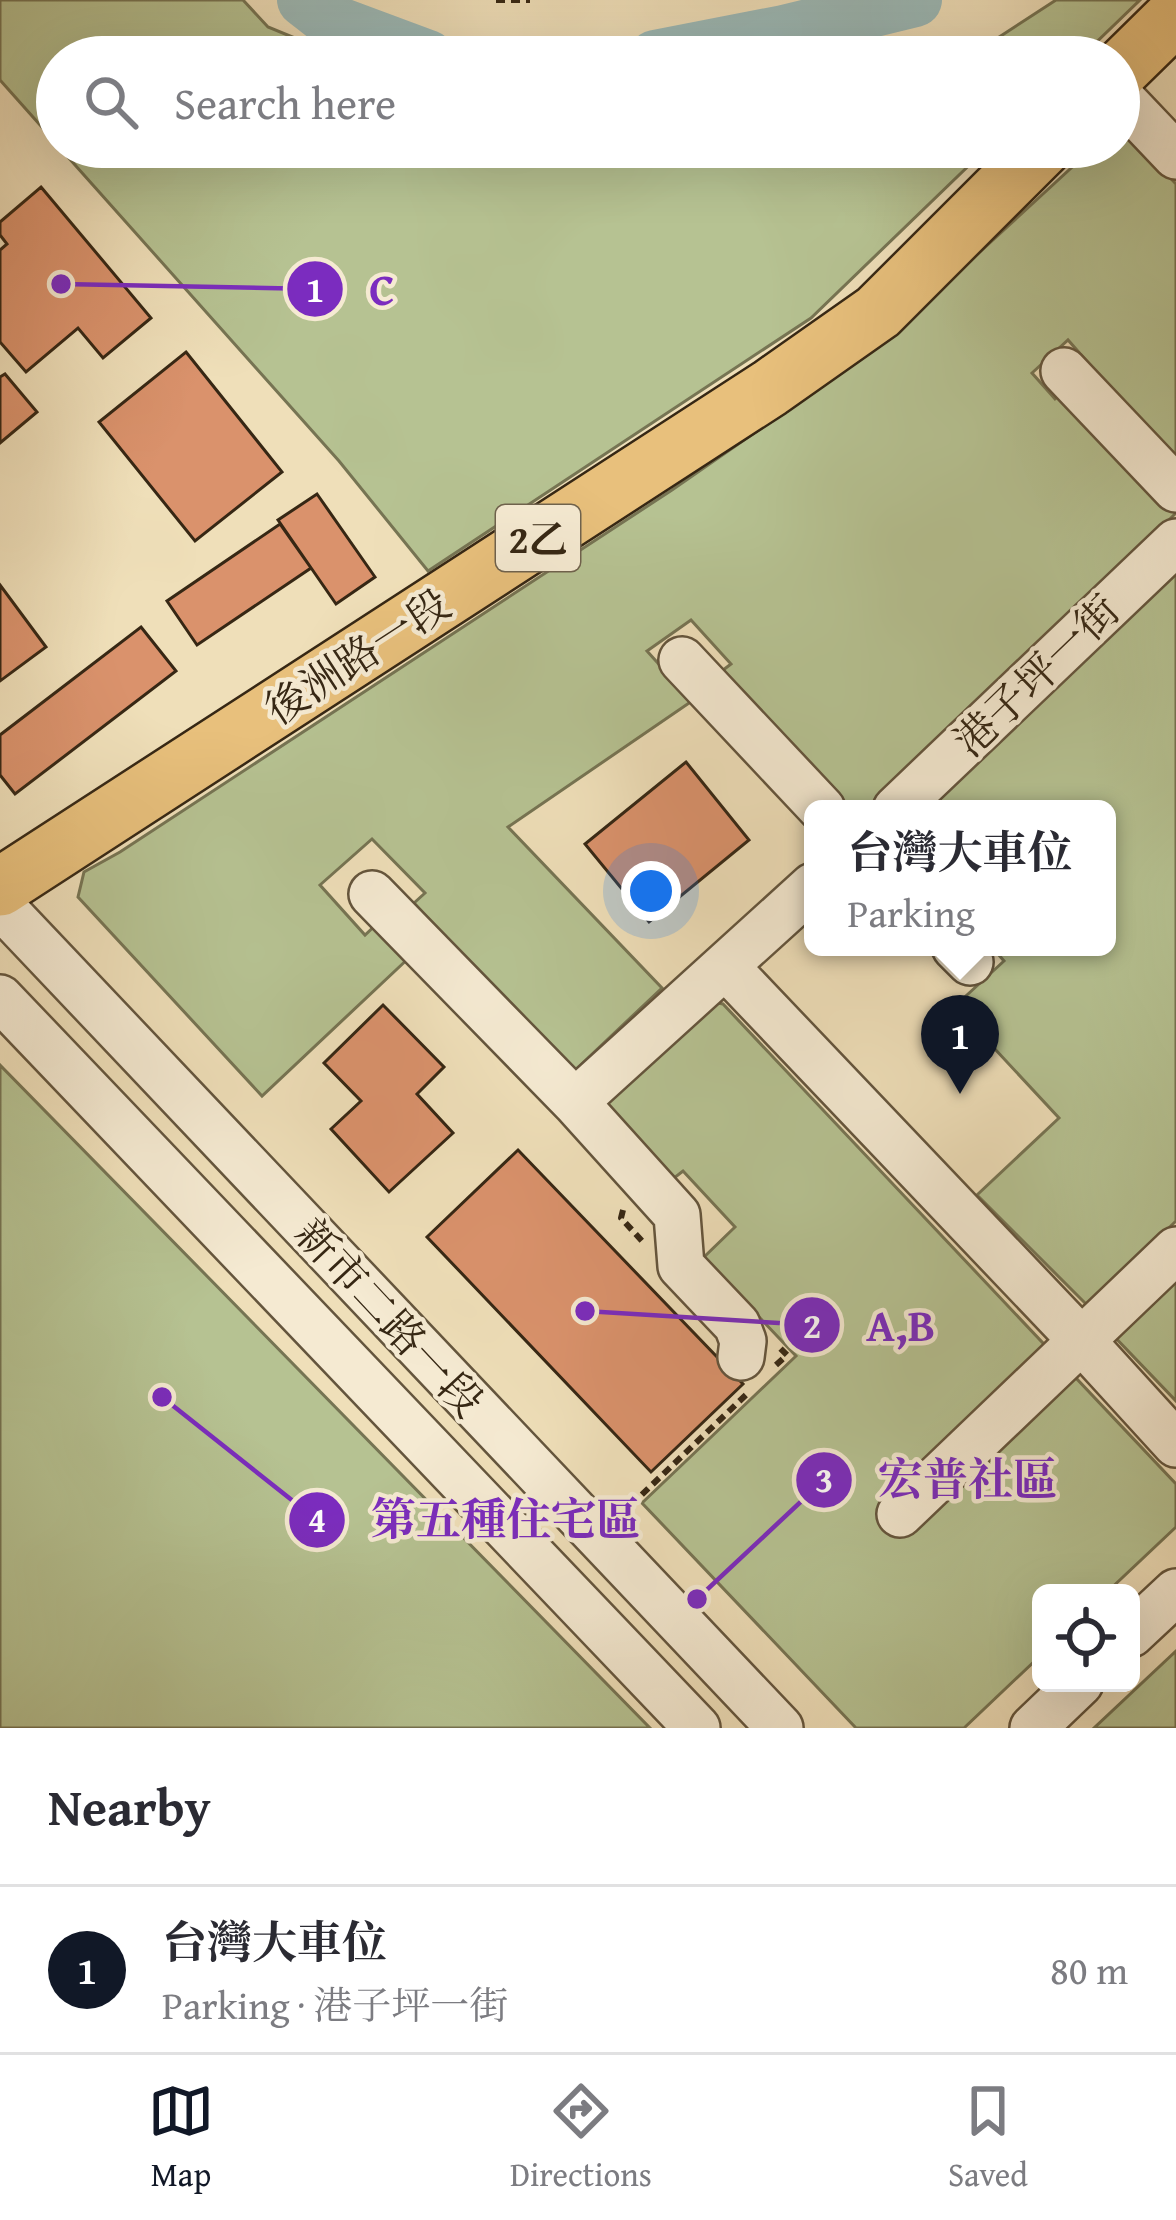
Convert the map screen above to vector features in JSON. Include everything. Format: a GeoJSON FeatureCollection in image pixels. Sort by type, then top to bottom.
{"type":"FeatureCollection","features":[{"type":"Feature","properties":{"kind":"main road"},"geometry":{"type":"LineString","coordinates":[[1140,50],[1176,15]]}},
{"type":"Feature","properties":{"kind":"main road","name":"後洲路一段"},"geometry":{"type":"LineString","coordinates":[[0,887],[770,388],[878,312],[1022,168]]}},
{"type":"Feature","properties":{"kind":"street"},"geometry":{"type":"LineString","coordinates":[[1140,118],[1176,156]]}},
{"type":"Feature","properties":{"kind":"street"},"geometry":{"type":"LineString","coordinates":[[1064,371],[1176,489]]}},
{"type":"Feature","properties":{"kind":"street","name":"港子坪一街"},"geometry":{"type":"LineString","coordinates":[[905,800],[1176,542]]}},
{"type":"Feature","properties":{"kind":"street"},"geometry":{"type":"LineString","coordinates":[[682,660],[814,800]]}},
{"type":"Feature","properties":{"kind":"street"},"geometry":{"type":"LineString","coordinates":[[372,894],[575,1102],[677,1215],[681,1266],[737,1325],[760,1363]]}},
{"type":"Feature","properties":{"kind":"street"},"geometry":{"type":"LineString","coordinates":[[575,1102],[804,894]]}},
{"type":"Feature","properties":{"kind":"street","name":"新市二路一段"},"geometry":{"type":"LineString","coordinates":[[0,905],[780,1728]]}},
{"type":"Feature","properties":{"kind":"street"},"geometry":{"type":"LineString","coordinates":[[724,966],[1176,1444]]}},
{"type":"Feature","properties":{"kind":"street","name":"新市二路一段"},"geometry":{"type":"LineString","coordinates":[[0,998],[698,1728]]}},
{"type":"Feature","properties":{"kind":"street"},"geometry":{"type":"LineString","coordinates":[[900,1514],[1176,1250]]}},
{"type":"Feature","properties":{"kind":"street"},"geometry":{"type":"LineString","coordinates":[[1140,1626],[1176,1592]]}},
{"type":"Feature","properties":{"kind":"street"},"geometry":{"type":"LineString","coordinates":[[1033,1728],[1071,1692]]}},
{"type":"Feature","properties":{"kind":"path"},"geometry":{"type":"LineString","coordinates":[[496,0],[530,0]]}},
{"type":"Feature","properties":{"kind":"path"},"geometry":{"type":"LineString","coordinates":[[626,1199],[621,1218],[678,1279],[686,1271]]}},
{"type":"Feature","properties":{"kind":"path"},"geometry":{"type":"LineString","coordinates":[[631,1505],[760,1363]]}},
{"type":"Feature","properties":{"kind":"green space"},"geometry":{"type":"Polygon","coordinates":[[[0,0],[243,0],[268,27],[290,36],[36,36],[36,120],[0,80],[0,0]]]}},
{"type":"Feature","properties":{"kind":"green space"},"geometry":{"type":"Polygon","coordinates":[[[1056,0],[1140,0],[1103,36],[1001,36],[1056,0]]]}},
{"type":"Feature","properties":{"kind":"green space"},"geometry":{"type":"Polygon","coordinates":[[[1140,146],[1176,184],[1176,470],[1083,372],[1090,365],[1068,340],[1032,373],[1055,399],[1064,391],[1176,513],[882,800],[829,800],[714,677],[731,664],[691,620],[647,651],[692,701],[508,827],[662,988],[570,1075],[414,903],[425,893],[372,839],[320,885],[365,935],[381,920],[413,954],[262,1096],[78,897],[84,872],[672,490],[871,352],[1071,168],[1140,168],[1140,146]]]}},
{"type":"Feature","properties":{"kind":"green space"},"geometry":{"type":"Polygon","coordinates":[[[78,168],[966,168],[811,318],[428,571],[339,461],[78,168]]]}},
{"type":"Feature","properties":{"kind":"green space"},"geometry":{"type":"Polygon","coordinates":[[[1176,568],[1176,1221],[1088,1306],[977,1195],[1059,1118],[955,1006],[1004,961],[1000,956],[1116,956],[1116,800],[929,800],[1176,568]]]}},
{"type":"Feature","properties":{"kind":"green space"},"geometry":{"type":"Polygon","coordinates":[[[712,1002],[723,1004],[1176,1484],[1176,1527],[1116,1584],[1032,1584],[1032,1664],[964,1728],[856,1728],[642,1503],[796,1356],[703,1258],[735,1227],[683,1171],[669,1182],[600,1100],[712,1002]]]}},
{"type":"Feature","properties":{"kind":"green space"},"geometry":{"type":"Polygon","coordinates":[[[0,1065],[650,1728],[0,1728],[0,1065]]]}},
{"type":"Feature","properties":{"kind":"green space"},"geometry":{"type":"Polygon","coordinates":[[[1176,1271],[1176,1401],[1109,1331],[1176,1271]]]}},
{"type":"Feature","properties":{"kind":"green space"},"geometry":{"type":"Polygon","coordinates":[[[1176,1651],[1176,1728],[1094,1728],[1132,1692],[1140,1692],[1140,1685],[1176,1651]]]}},
{"type":"Feature","properties":{"kind":"building"},"geometry":{"type":"Polygon","coordinates":[[[41,187],[151,318],[103,358],[78,328],[26,372],[0,342],[0,250],[7,244],[0,235],[0,222],[41,187]]]}},
{"type":"Feature","properties":{"kind":"building"},"geometry":{"type":"Polygon","coordinates":[[[186,352],[282,472],[195,541],[99,422],[186,352]]]}},
{"type":"Feature","properties":{"kind":"building"},"geometry":{"type":"Polygon","coordinates":[[[5,374],[37,412],[0,443],[0,377],[5,374]]]}},
{"type":"Feature","properties":{"kind":"building"},"geometry":{"type":"Polygon","coordinates":[[[317,494],[375,577],[336,604],[278,520],[317,494]]]}},
{"type":"Feature","properties":{"kind":"building"},"geometry":{"type":"Polygon","coordinates":[[[280,524],[311,568],[197,645],[167,601],[280,524]]]}},
{"type":"Feature","properties":{"kind":"building"},"geometry":{"type":"Polygon","coordinates":[[[0,585],[46,647],[0,681],[0,585]]]}},
{"type":"Feature","properties":{"kind":"building"},"geometry":{"type":"Polygon","coordinates":[[[141,627],[176,671],[15,794],[0,775],[0,735],[141,627]]]}},
{"type":"Feature","properties":{"kind":"building"},"geometry":{"type":"Polygon","coordinates":[[[686,762],[749,840],[649,922],[585,844],[686,762]]]}},
{"type":"Feature","properties":{"kind":"building"},"geometry":{"type":"Polygon","coordinates":[[[383,1005],[444,1067],[417,1094],[453,1133],[389,1192],[331,1129],[361,1101],[324,1063],[383,1005]]]}},
{"type":"Feature","properties":{"kind":"building"},"geometry":{"type":"Polygon","coordinates":[[[518,1150],[743,1384],[651,1472],[427,1237],[518,1150]]]}},
{"type":"Feature","properties":{"kind":"waterway"},"geometry":{"type":"LineString","coordinates":[[304,0],[331,21],[371,36]]}},
{"type":"Feature","properties":{"kind":"waterway"},"geometry":{"type":"LineString","coordinates":[[763,36],[915,0]]}},
{"type":"Feature","properties":{"kind":"place","name":"C"},"geometry":{"type":"Point","coordinates":[61,284]}},
{"type":"Feature","properties":{"kind":"place","name":"台灣大車位"},"geometry":{"type":"Point","coordinates":[960,1094]}},
{"type":"Feature","properties":{"kind":"place","name":"A,B"},"geometry":{"type":"Point","coordinates":[585,1311]}},
{"type":"Feature","properties":{"kind":"place","name":"第五種住宅區"},"geometry":{"type":"Point","coordinates":[162,1397]}},
{"type":"Feature","properties":{"kind":"place","name":"宏普社區"},"geometry":{"type":"Point","coordinates":[697,1599]}}]}
